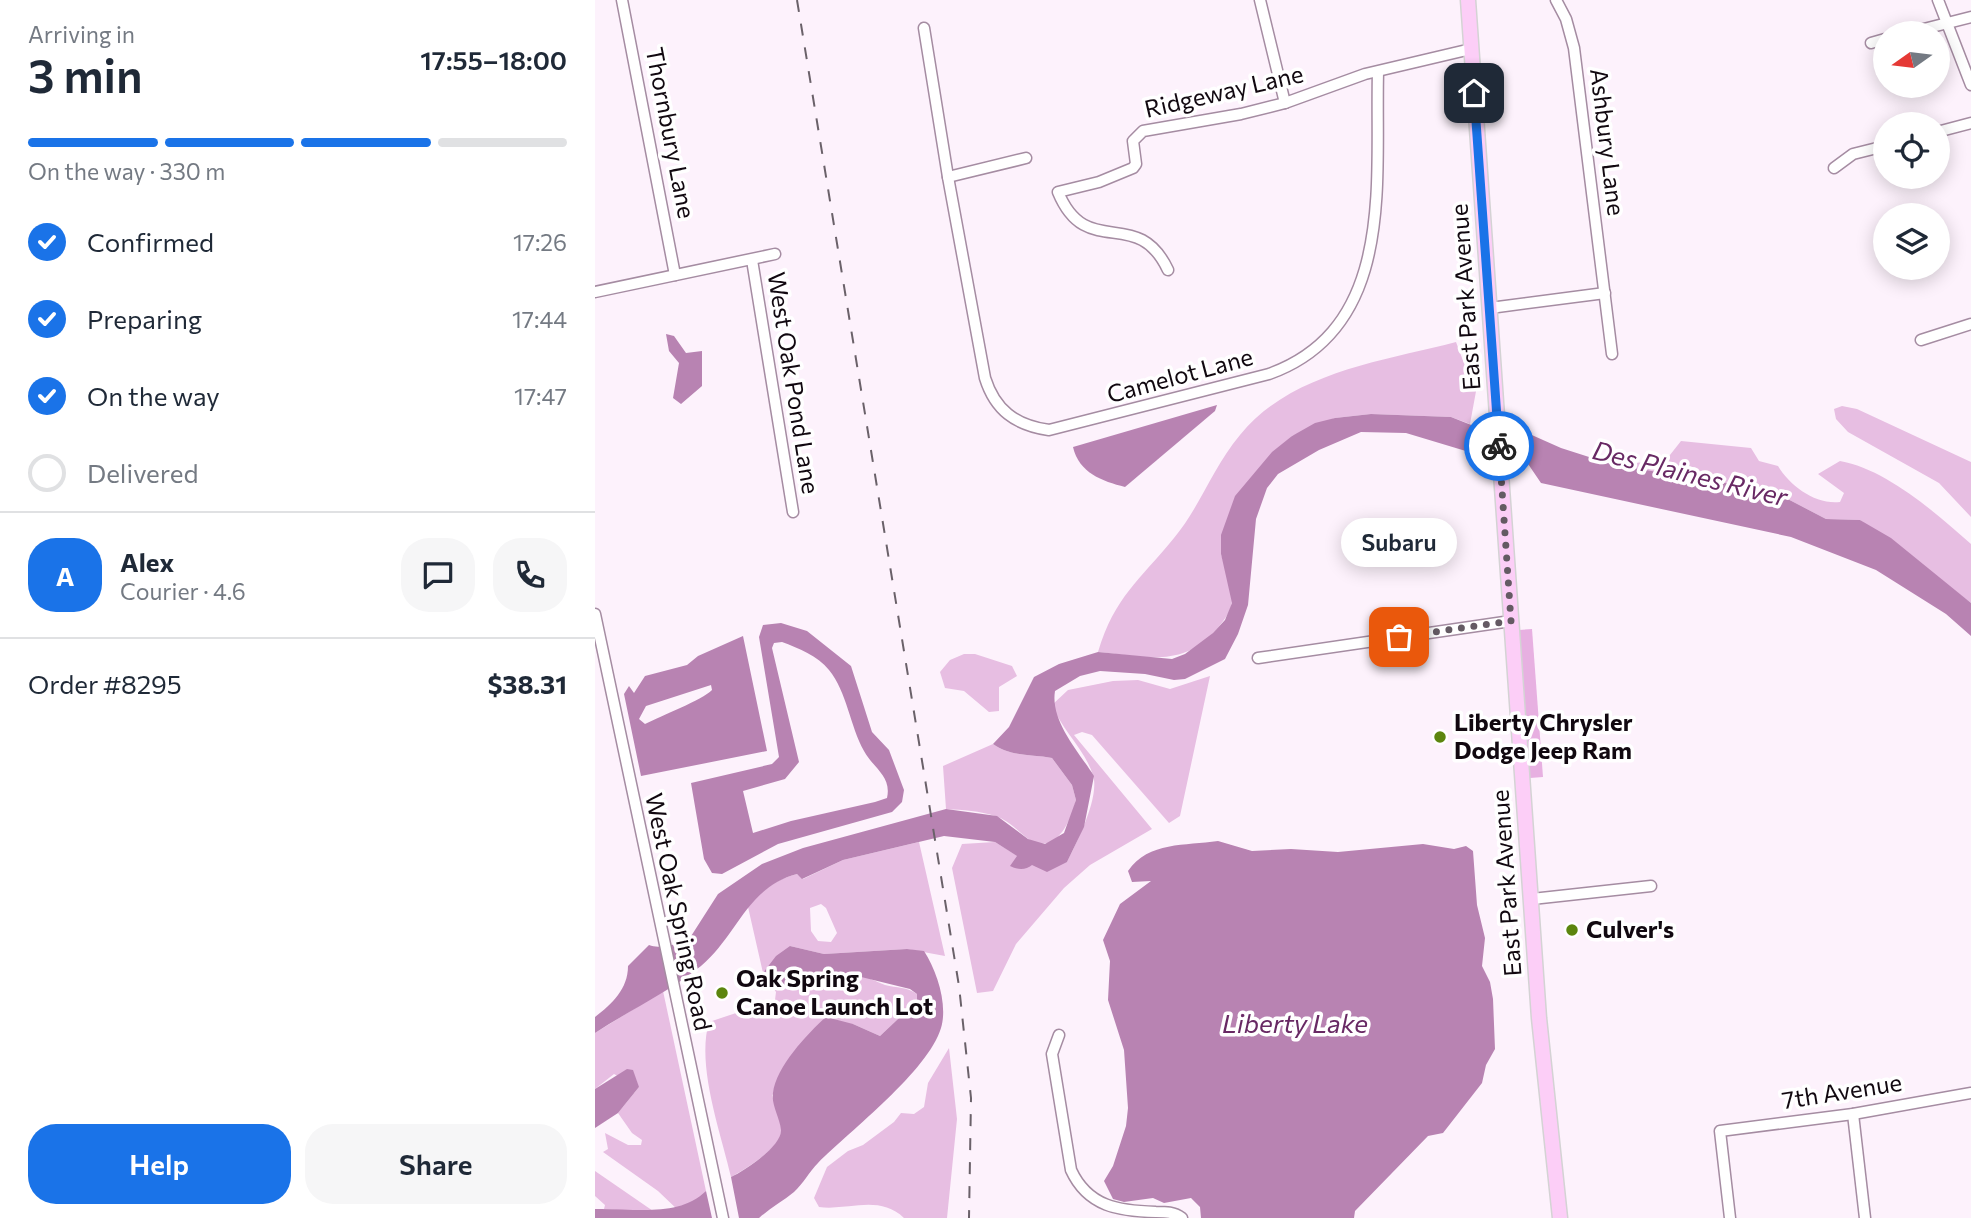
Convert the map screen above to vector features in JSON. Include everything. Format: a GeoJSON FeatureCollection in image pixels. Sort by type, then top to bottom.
{"type":"FeatureCollection","features":[{"type":"Feature","properties":{"kind":"main road","name":"East Park Avenue"},"geometry":{"type":"LineString","coordinates":[[1468,0],[1544,1083],[1559,1218]]}},
{"type":"Feature","properties":{"kind":"street","name":"Thornbury Lane"},"geometry":{"type":"LineString","coordinates":[[622,0],[675,275]]}},
{"type":"Feature","properties":{"kind":"street"},"geometry":{"type":"LineString","coordinates":[[1260,0],[1285,103]]}},
{"type":"Feature","properties":{"kind":"street","name":"Ashbury Lane"},"geometry":{"type":"LineString","coordinates":[[1556,0],[1566,19],[1574,48],[1612,354]]}},
{"type":"Feature","properties":{"kind":"street"},"geometry":{"type":"LineString","coordinates":[[1938,0],[1945,21]]}},
{"type":"Feature","properties":{"kind":"street"},"geometry":{"type":"LineString","coordinates":[[1950,22],[1971,17]]}},
{"type":"Feature","properties":{"kind":"street","name":"Camelot Lane"},"geometry":{"type":"LineString","coordinates":[[924,28],[947,177],[989,391],[1002,410],[1020,423],[1049,430],[1269,374],[1298,360],[1329,334],[1356,296],[1369,263],[1374,223],[1378,72]]}},
{"type":"Feature","properties":{"kind":"street"},"geometry":{"type":"LineString","coordinates":[[1950,33],[1971,85]]}},
{"type":"Feature","properties":{"kind":"street","name":"Ridgeway Lane"},"geometry":{"type":"LineString","coordinates":[[1168,270],[1162,258],[1145,240],[1125,232],[1091,230],[1080,223],[1058,192],[1099,182],[1133,168],[1136,164],[1133,141],[1143,131],[1285,103],[1378,72],[1471,49]]}},
{"type":"Feature","properties":{"kind":"street"},"geometry":{"type":"LineString","coordinates":[[1950,129],[1971,123]]}},
{"type":"Feature","properties":{"kind":"street"},"geometry":{"type":"LineString","coordinates":[[1834,168],[1853,154],[1873,149]]}},
{"type":"Feature","properties":{"kind":"street"},"geometry":{"type":"LineString","coordinates":[[947,177],[1026,158]]}},
{"type":"Feature","properties":{"kind":"street"},"geometry":{"type":"LineString","coordinates":[[595,292],[775,254]]}},
{"type":"Feature","properties":{"kind":"street","name":"West Oak Pond Lane"},"geometry":{"type":"LineString","coordinates":[[752,260],[793,512]]}},
{"type":"Feature","properties":{"kind":"street"},"geometry":{"type":"LineString","coordinates":[[1490,308],[1605,293]]}},
{"type":"Feature","properties":{"kind":"street"},"geometry":{"type":"LineString","coordinates":[[1921,340],[1971,324]]}},
{"type":"Feature","properties":{"kind":"street"},"geometry":{"type":"LineString","coordinates":[[1258,658],[1511,621]]}},
{"type":"Feature","properties":{"kind":"street","name":"West Oak Spring Road"},"geometry":{"type":"LineString","coordinates":[[596,622],[723,1218]]}},
{"type":"Feature","properties":{"kind":"street"},"geometry":{"type":"LineString","coordinates":[[1532,899],[1651,886]]}},
{"type":"Feature","properties":{"kind":"street"},"geometry":{"type":"LineString","coordinates":[[1059,1035],[1052,1054],[1071,1170],[1076,1180],[1102,1205],[1126,1211],[1172,1212],[1182,1218]]}},
{"type":"Feature","properties":{"kind":"street","name":"7th Avenue"},"geometry":{"type":"LineString","coordinates":[[1730,1218],[1720,1131],[1853,1114],[1971,1093]]}},
{"type":"Feature","properties":{"kind":"street"},"geometry":{"type":"LineString","coordinates":[[1853,1114],[1865,1218]]}},
{"type":"Feature","properties":{"kind":"shaded area"},"geometry":{"type":"Polygon","coordinates":[[[1456,342],[1465,366],[1476,370],[1479,375],[1470,424],[1451,417],[1371,414],[1335,418],[1292,436],[1221,554],[1232,602],[1216,630],[1203,642],[1176,655],[1146,657],[1098,652],[1120,603],[1183,526],[1230,447],[1261,414],[1285,397],[1340,372],[1456,342]]]}},
{"type":"Feature","properties":{"kind":"shaded area"},"geometry":{"type":"Polygon","coordinates":[[[1842,406],[1857,409],[1971,462],[1971,517],[1939,483],[1848,432],[1836,419],[1834,409],[1842,406]]]}},
{"type":"Feature","properties":{"kind":"shaded area"},"geometry":{"type":"Polygon","coordinates":[[[1681,441],[1751,448],[1759,461],[1778,466],[1789,480],[1805,493],[1831,502],[1840,502],[1844,493],[1818,474],[1840,461],[1875,473],[1910,494],[1971,544],[1971,603],[1860,520],[1826,519],[1780,495],[1614,465],[1666,460],[1681,441]]]}},
{"type":"Feature","properties":{"kind":"shaded area"},"geometry":{"type":"Polygon","coordinates":[[[1532,629],[1543,777],[1530,778],[1519,630],[1532,629]]]}},
{"type":"Feature","properties":{"kind":"shaded area"},"geometry":{"type":"Polygon","coordinates":[[[964,654],[975,654],[1012,666],[1017,676],[999,687],[999,711],[989,712],[964,691],[945,688],[940,672],[950,660],[964,654]]]}},
{"type":"Feature","properties":{"kind":"shaded area"},"geometry":{"type":"Polygon","coordinates":[[[1210,676],[1180,816],[1169,823],[1092,735],[1082,732],[1074,735],[1152,829],[1090,865],[1064,888],[1016,944],[993,991],[977,993],[952,868],[962,844],[995,842],[1032,865],[1067,862],[1090,807],[1093,775],[1085,757],[1052,705],[1068,690],[1113,681],[1138,680],[1170,689],[1210,676]]]}},
{"type":"Feature","properties":{"kind":"shaded area"},"geometry":{"type":"Polygon","coordinates":[[[993,744],[1014,753],[1052,758],[1072,785],[1076,800],[1074,809],[1060,835],[1053,841],[1037,843],[1004,820],[989,814],[946,809],[943,766],[993,744]]]}},
{"type":"Feature","properties":{"kind":"shaded area"},"geometry":{"type":"Polygon","coordinates":[[[919,842],[945,956],[907,949],[824,954],[790,946],[795,983],[853,974],[906,989],[917,994],[917,1001],[880,1036],[853,1024],[772,1095],[781,1125],[779,1140],[760,1158],[731,1177],[711,1100],[706,1039],[709,1022],[775,1000],[776,992],[763,973],[748,907],[764,891],[782,879],[797,874],[803,879],[843,860],[919,842]],[[821,904],[810,908],[811,931],[818,941],[831,942],[837,933],[826,908],[821,904]]]}},
{"type":"Feature","properties":{"kind":"shaded area"},"geometry":{"type":"Polygon","coordinates":[[[663,991],[706,1191],[696,1204],[679,1211],[658,1191],[603,1152],[608,1149],[605,1133],[628,1145],[641,1145],[642,1140],[632,1133],[618,1113],[639,1087],[614,1074],[595,1089],[595,1033],[663,991]]]}},
{"type":"Feature","properties":{"kind":"shaded area"},"geometry":{"type":"Polygon","coordinates":[[[949,1048],[957,1119],[947,1218],[904,1218],[894,1211],[874,1205],[819,1207],[814,1198],[827,1167],[848,1151],[863,1145],[894,1122],[901,1113],[914,1114],[924,1107],[928,1083],[949,1048]]]}},
{"type":"Feature","properties":{"kind":"shaded area"},"geometry":{"type":"Polygon","coordinates":[[[595,1171],[656,1213],[604,1209],[605,1205],[595,1196],[595,1171]]]}},
{"type":"Feature","properties":{"kind":"water"},"geometry":{"type":"Polygon","coordinates":[[[666,334],[674,336],[686,353],[702,351],[702,386],[681,404],[673,398],[679,363],[669,351],[666,334]]]}},
{"type":"Feature","properties":{"kind":"water"},"geometry":{"type":"Polygon","coordinates":[[[1217,405],[1215,411],[1125,487],[1100,479],[1086,470],[1073,447],[1217,405]]]}},
{"type":"Feature","properties":{"kind":"water"},"geometry":{"type":"Polygon","coordinates":[[[1371,414],[1451,417],[1484,430],[1525,432],[1561,448],[1614,465],[1751,487],[1780,495],[1826,519],[1860,520],[1891,538],[1971,603],[1971,636],[1946,614],[1876,570],[1791,537],[1541,483],[1524,458],[1489,458],[1406,433],[1361,432],[1319,450],[1278,474],[1267,488],[1256,519],[1248,605],[1238,634],[1225,659],[1185,679],[1100,671],[1080,676],[1055,691],[1061,725],[1094,776],[1084,827],[1067,862],[1047,872],[1032,865],[1025,869],[1016,868],[1010,866],[1017,856],[995,842],[944,836],[843,860],[802,879],[797,874],[780,880],[754,901],[701,966],[595,1033],[595,1017],[622,989],[628,966],[649,945],[658,947],[686,944],[718,894],[762,864],[803,848],[946,809],[997,816],[1028,839],[1045,844],[1064,833],[1076,800],[1072,785],[1052,758],[1014,753],[993,744],[1009,727],[1034,677],[1059,664],[1098,652],[1172,659],[1185,654],[1213,633],[1225,620],[1232,603],[1221,554],[1221,535],[1235,496],[1272,452],[1292,436],[1315,423],[1371,414]]]}},
{"type":"Feature","properties":{"kind":"water"},"geometry":{"type":"Polygon","coordinates":[[[781,623],[807,631],[851,666],[872,732],[889,750],[904,790],[902,802],[892,812],[778,844],[722,874],[712,873],[704,859],[691,783],[772,764],[779,757],[759,637],[763,625],[781,623]],[[782,642],[774,643],[772,648],[799,762],[785,779],[743,791],[753,833],[887,798],[887,784],[864,751],[844,699],[829,670],[807,653],[782,642]]]}},
{"type":"Feature","properties":{"kind":"water"},"geometry":{"type":"Polygon","coordinates":[[[743,636],[767,751],[641,776],[624,694],[629,686],[634,693],[645,676],[687,665],[698,656],[743,636]],[[711,685],[646,706],[639,719],[645,724],[712,690],[711,685]]]}},
{"type":"Feature","properties":{"kind":"water","name":"Liberty Lake"},"geometry":{"type":"Polygon","coordinates":[[[1218,841],[1252,851],[1291,849],[1338,852],[1423,844],[1454,849],[1466,846],[1473,851],[1477,905],[1485,938],[1482,966],[1490,982],[1493,999],[1495,1049],[1486,1065],[1482,1083],[1443,1133],[1428,1136],[1355,1211],[1354,1218],[1201,1218],[1200,1207],[1191,1198],[1164,1203],[1153,1198],[1124,1202],[1113,1199],[1104,1181],[1113,1166],[1126,1126],[1128,1108],[1124,1050],[1108,1000],[1110,961],[1103,940],[1120,904],[1151,881],[1132,882],[1128,871],[1137,861],[1146,854],[1169,847],[1218,841]]]}},
{"type":"Feature","properties":{"kind":"water"},"geometry":{"type":"Polygon","coordinates":[[[790,946],[824,954],[907,949],[924,951],[940,988],[943,1019],[933,1045],[921,1063],[887,1099],[818,1163],[794,1192],[759,1218],[739,1218],[731,1177],[761,1157],[780,1136],[781,1130],[773,1102],[775,1083],[786,1062],[802,1042],[826,1017],[853,1024],[880,1036],[917,1001],[917,994],[910,989],[849,974],[832,978],[816,976],[784,985],[763,973],[776,956],[790,946]]]}},
{"type":"Feature","properties":{"kind":"water"},"geometry":{"type":"Polygon","coordinates":[[[627,1069],[633,1070],[639,1087],[618,1113],[595,1128],[595,1089],[627,1069]]]}},
{"type":"Feature","properties":{"kind":"water"},"geometry":{"type":"Polygon","coordinates":[[[706,1191],[712,1218],[595,1218],[595,1209],[669,1208],[682,1205],[706,1191]]]}},
{"type":"Feature","properties":{"kind":"railway"},"geometry":{"type":"LineString","coordinates":[[797,0],[959,986],[971,1098],[969,1218]]}},
{"type":"Feature","properties":{"kind":"way so far"},"geometry":{"type":"LineString","coordinates":[[1399,637],[1511,621],[1499,446]]}},
{"type":"Feature","properties":{"kind":"place","name":"Subaru"},"geometry":{"type":"Point","coordinates":[1399,637]}},
{"type":"Feature","properties":{"kind":"place","name":"Liberty Chrysler Dodge Jeep Ram"},"geometry":{"type":"Point","coordinates":[1440,737]}},
{"type":"Feature","properties":{"kind":"place","name":"Culver's"},"geometry":{"type":"Point","coordinates":[1572,930]}},
{"type":"Feature","properties":{"kind":"place","name":"Oak Spring Canoe Launch Lot"},"geometry":{"type":"Point","coordinates":[722,993]}},
{"type":"Feature","properties":{"kind":"route"},"geometry":{"type":"LineString","coordinates":[[1474,93],[1499,446]]}},
{"type":"Feature","properties":{"kind":"water label","name":"Des Plaines River"},"geometry":{"type":"Point","coordinates":[1690,474]}}]}
